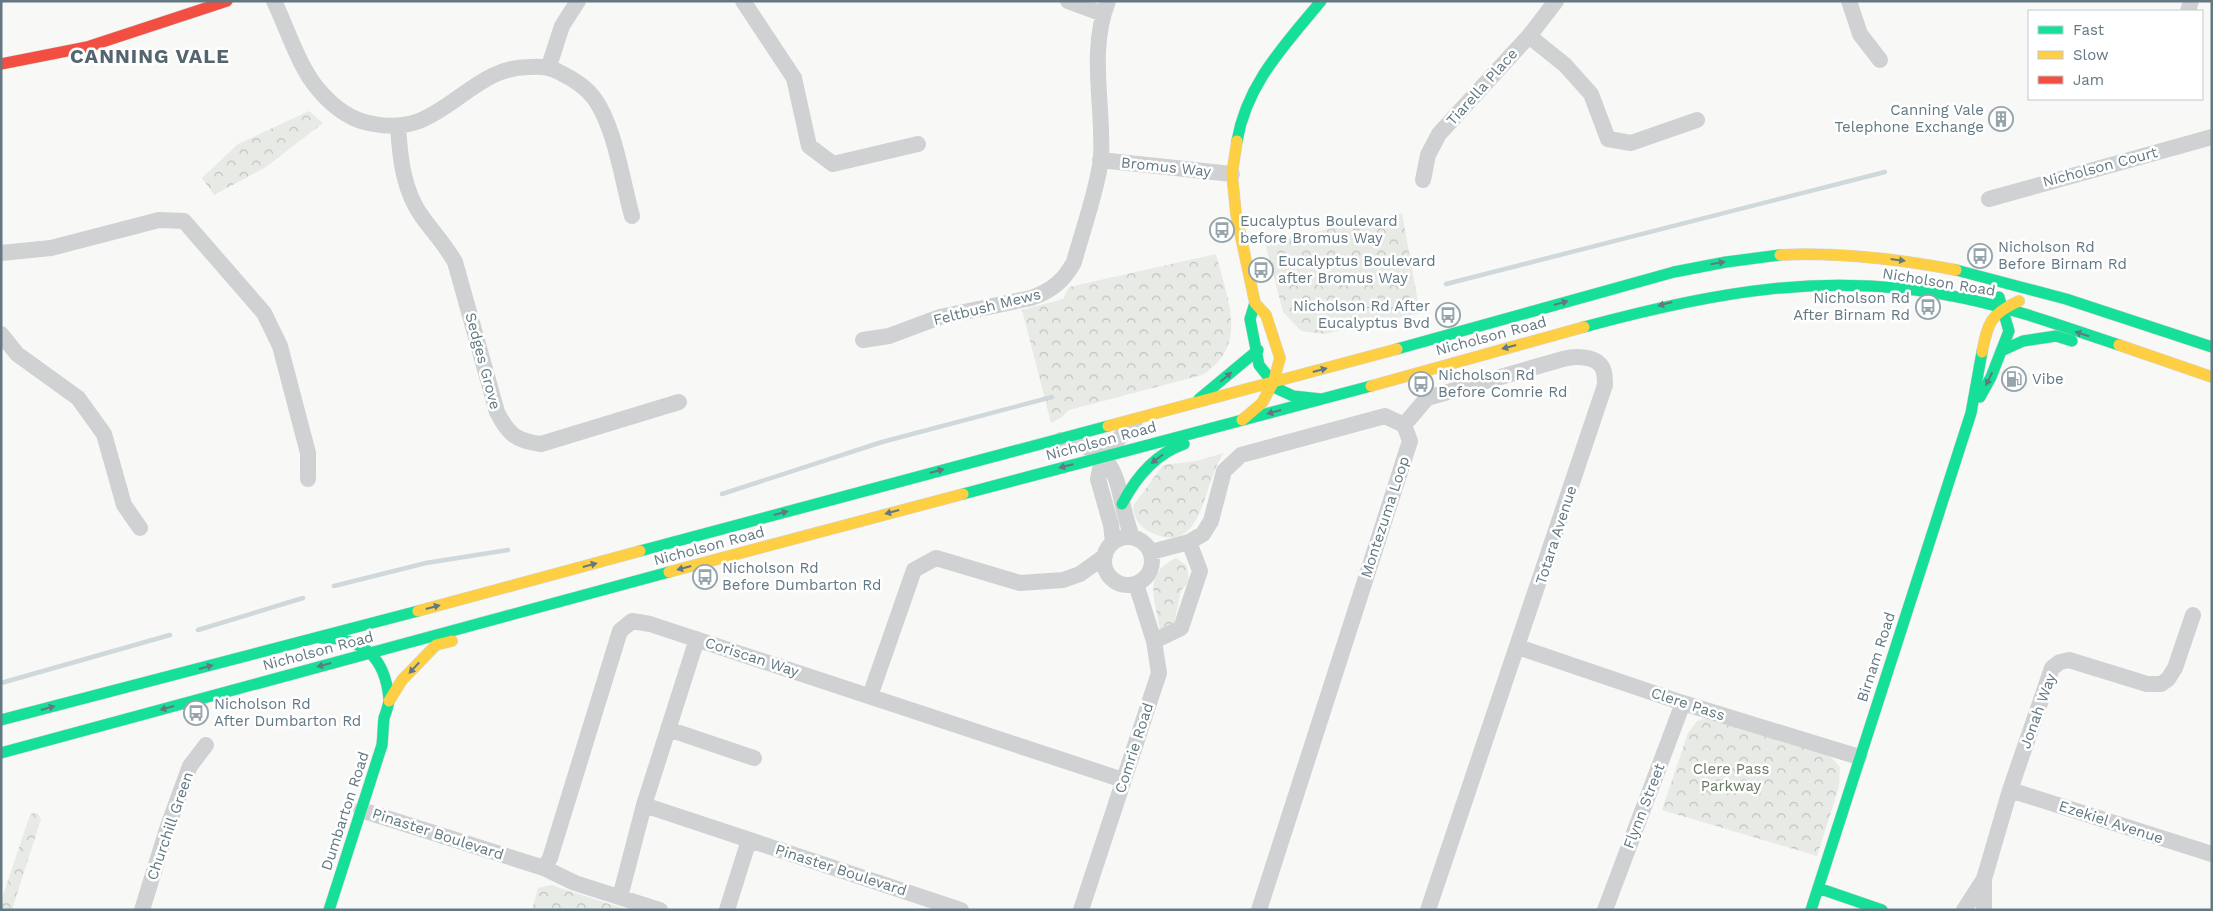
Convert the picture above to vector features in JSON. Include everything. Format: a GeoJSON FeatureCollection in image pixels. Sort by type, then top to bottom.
{"type":"FeatureCollection","features":[{"type":"Feature","properties":{"kind":"main road"},"geometry":{"type":"LineString","coordinates":[[1,64],[48,57],[227,1]]}},
{"type":"Feature","properties":{"kind":"main road"},"geometry":{"type":"LineString","coordinates":[[1122,504],[1136,479],[1152,463],[1177,445],[1207,438],[1237,421],[1262,403],[1273,383],[1280,358],[1266,315],[1256,303],[1236,214],[1232,174],[1237,138],[1247,104],[1263,72],[1320,1]]}},
{"type":"Feature","properties":{"kind":"main road","name":"Nicholson Road"},"geometry":{"type":"LineString","coordinates":[[1,720],[318,638],[1056,439],[1273,383],[1674,272],[1718,263],[1786,255],[1855,256],[1934,264],[2049,292],[2212,347]]}},
{"type":"Feature","properties":{"kind":"main road","name":"Birnam Road"},"geometry":{"type":"LineString","coordinates":[[1855,256],[1884,268],[1935,275],[1990,286],[1998,295],[2009,331],[1991,377],[1971,414]]}},
{"type":"Feature","properties":{"kind":"main road","name":"Nicholson Road"},"geometry":{"type":"LineString","coordinates":[[1,753],[371,652],[1321,399],[1671,302],[1750,289],[1824,284],[1906,289],[2003,308],[2212,377]]}},
{"type":"Feature","properties":{"kind":"main road"},"geometry":{"type":"LineString","coordinates":[[2003,308],[2049,292]]}},
{"type":"Feature","properties":{"kind":"main road"},"geometry":{"type":"LineString","coordinates":[[1256,303],[1250,319],[1260,365],[1278,389],[1294,396],[1321,399]]}},
{"type":"Feature","properties":{"kind":"main road","name":"Birnam Road"},"geometry":{"type":"LineString","coordinates":[[1811,910],[1971,414],[1977,371],[1987,326],[2003,308]]}},
{"type":"Feature","properties":{"kind":"main road"},"geometry":{"type":"LineString","coordinates":[[2001,351],[2023,341],[2056,336],[2212,386]]}},
{"type":"Feature","properties":{"kind":"main road"},"geometry":{"type":"LineString","coordinates":[[1193,404],[1258,350]]}},
{"type":"Feature","properties":{"kind":"main road"},"geometry":{"type":"LineString","coordinates":[[548,618],[583,597]]}},
{"type":"Feature","properties":{"kind":"main road"},"geometry":{"type":"LineString","coordinates":[[390,628],[408,614]]}},
{"type":"Feature","properties":{"kind":"main road"},"geometry":{"type":"LineString","coordinates":[[389,700],[402,680],[436,645],[520,625]]}},
{"type":"Feature","properties":{"kind":"main road"},"geometry":{"type":"LineString","coordinates":[[318,638],[336,638],[361,646],[371,652]]}},
{"type":"Feature","properties":{"kind":"main road"},"geometry":{"type":"LineString","coordinates":[[366,668],[371,652],[380,639]]}},
{"type":"Feature","properties":{"kind":"main road","name":"Dumbarton Road"},"geometry":{"type":"LineString","coordinates":[[329,910],[382,745],[384,720],[389,700],[381,668],[371,652]]}},
{"type":"Feature","properties":{"kind":"main road"},"geometry":{"type":"LineString","coordinates":[[376,705],[384,720]]}},
{"type":"Feature","properties":{"kind":"main road"},"geometry":{"type":"LineString","coordinates":[[1818,888],[1882,910]]}},
{"type":"Feature","properties":{"kind":"street"},"geometry":{"type":"LineString","coordinates":[[274,1],[317,88],[345,114],[363,123],[398,126],[418,121],[437,112],[482,80],[513,67],[549,66],[574,79],[594,97],[608,124],[632,216]]}},
{"type":"Feature","properties":{"kind":"street"},"geometry":{"type":"LineString","coordinates":[[549,66],[562,26],[578,1]]}},
{"type":"Feature","properties":{"kind":"street"},"geometry":{"type":"LineString","coordinates":[[743,1],[794,78],[809,146],[833,164],[918,144]]}},
{"type":"Feature","properties":{"kind":"street"},"geometry":{"type":"LineString","coordinates":[[1068,1],[1106,7]]}},
{"type":"Feature","properties":{"kind":"street","name":"Tiarella Place"},"geometry":{"type":"LineString","coordinates":[[1423,180],[1428,155],[1440,134],[1529,36],[1556,1]]}},
{"type":"Feature","properties":{"kind":"street"},"geometry":{"type":"LineString","coordinates":[[1849,1],[1860,34],[1880,60]]}},
{"type":"Feature","properties":{"kind":"street","name":"Feltbush Mews"},"geometry":{"type":"LineString","coordinates":[[863,340],[890,336],[940,317],[1031,298],[1042,294],[1056,285],[1068,273],[1074,262],[1100,160],[1101,129],[1096,53],[1106,7]]}},
{"type":"Feature","properties":{"kind":"street"},"geometry":{"type":"LineString","coordinates":[[1529,36],[1565,65],[1591,94],[1608,139],[1631,143],[1697,120]]}},
{"type":"Feature","properties":{"kind":"street","name":"Sedges Grove"},"geometry":{"type":"LineString","coordinates":[[398,126],[401,167],[410,197],[422,217],[444,243],[455,262],[497,412],[504,427],[516,438],[525,442],[541,444],[679,402]]}},
{"type":"Feature","properties":{"kind":"street","name":"Nicholson Court"},"geometry":{"type":"LineString","coordinates":[[1989,198],[2212,137]]}},
{"type":"Feature","properties":{"kind":"street","name":"Bromus Way"},"geometry":{"type":"LineString","coordinates":[[1100,160],[1232,174]]}},
{"type":"Feature","properties":{"kind":"street"},"geometry":{"type":"LineString","coordinates":[[1,253],[51,248],[159,220],[184,221],[264,313],[280,346],[308,453],[308,479]]}},
{"type":"Feature","properties":{"kind":"street"},"geometry":{"type":"LineString","coordinates":[[1,334],[17,354],[78,398],[104,434],[124,505],[140,528]]}},
{"type":"Feature","properties":{"kind":"street","name":"Totara Avenue"},"geometry":{"type":"LineString","coordinates":[[1404,425],[1427,398],[1563,359],[1576,356],[1599,363],[1604,370],[1605,385],[1428,910]]}},
{"type":"Feature","properties":{"kind":"street"},"geometry":{"type":"LineString","coordinates":[[1151,552],[1189,542],[1203,534],[1211,521],[1224,471],[1241,455],[1385,416],[1404,425]]}},
{"type":"Feature","properties":{"kind":"street"},"geometry":{"type":"LineString","coordinates":[[1113,542],[1111,525],[1098,478],[1103,456],[1139,418]]}},
{"type":"Feature","properties":{"kind":"street","name":"Montezuma Loop"},"geometry":{"type":"LineString","coordinates":[[1260,910],[1410,441],[1404,425]]}},
{"type":"Feature","properties":{"kind":"street"},"geometry":{"type":"LineString","coordinates":[[1056,439],[1076,443],[1103,456],[1116,473],[1122,504],[1132,537]]}},
{"type":"Feature","properties":{"kind":"street"},"geometry":{"type":"LineString","coordinates":[[1080,574],[1109,576],[1123,584],[1136,584],[1149,574],[1152,566],[1151,552],[1140,540],[1132,537],[1124,537],[1113,542],[1105,556],[1104,564],[1109,576]]}},
{"type":"Feature","properties":{"kind":"street"},"geometry":{"type":"LineString","coordinates":[[1154,641],[1181,628],[1200,572],[1189,542]]}},
{"type":"Feature","properties":{"kind":"street"},"geometry":{"type":"LineString","coordinates":[[870,696],[914,570],[936,558],[1020,583],[1063,580],[1080,574],[1105,556]]}},
{"type":"Feature","properties":{"kind":"street","name":"Comrie Road"},"geometry":{"type":"LineString","coordinates":[[1081,910],[1159,673],[1154,641],[1136,584]]}},
{"type":"Feature","properties":{"kind":"street","name":"Jonah Way"},"geometry":{"type":"LineString","coordinates":[[1984,910],[1984,879],[2010,790],[2052,668],[2060,662],[2069,660],[2147,684],[2161,684],[2168,679],[2175,668],[2193,615]]}},
{"type":"Feature","properties":{"kind":"street","name":"Coriscan Way"},"geometry":{"type":"LineString","coordinates":[[544,868],[550,858],[620,630],[632,621],[650,624],[697,639],[1123,780]]}},
{"type":"Feature","properties":{"kind":"street"},"geometry":{"type":"LineString","coordinates":[[620,897],[644,805],[697,639]]}},
{"type":"Feature","properties":{"kind":"street","name":"Clere Pass"},"geometry":{"type":"LineString","coordinates":[[1518,647],[1683,703],[1859,757]]}},
{"type":"Feature","properties":{"kind":"street","name":"Flynn Street"},"geometry":{"type":"LineString","coordinates":[[1605,910],[1683,703]]}},
{"type":"Feature","properties":{"kind":"street"},"geometry":{"type":"LineString","coordinates":[[668,729],[754,758]]}},
{"type":"Feature","properties":{"kind":"street","name":"Churchill Green"},"geometry":{"type":"LineString","coordinates":[[142,910],[168,826],[190,766],[206,745]]}},
{"type":"Feature","properties":{"kind":"street","name":"Ezekiel Avenue"},"geometry":{"type":"LineString","coordinates":[[2010,790],[2212,854]]}},
{"type":"Feature","properties":{"kind":"street","name":"Pinaster Boulevard"},"geometry":{"type":"LineString","coordinates":[[644,805],[962,910]]}},
{"type":"Feature","properties":{"kind":"street","name":"Pinaster Boulevard"},"geometry":{"type":"LineString","coordinates":[[361,810],[544,868],[575,883],[660,910]]}},
{"type":"Feature","properties":{"kind":"street"},"geometry":{"type":"LineString","coordinates":[[727,910],[749,840]]}},
{"type":"Feature","properties":{"kind":"street","name":"Jonah Way"},"geometry":{"type":"LineString","coordinates":[[1964,910],[1984,879]]}},
{"type":"Feature","properties":{"kind":"green space"},"geometry":{"type":"Polygon","coordinates":[[[309,111],[323,123],[266,167],[214,195],[202,178],[238,144],[309,111]]]}},
{"type":"Feature","properties":{"kind":"green space"},"geometry":{"type":"Polygon","coordinates":[[[1402,213],[1420,313],[1324,334],[1301,331],[1283,312],[1265,243],[1402,213]]]}},
{"type":"Feature","properties":{"kind":"green space"},"geometry":{"type":"Polygon","coordinates":[[[1216,254],[1229,304],[1231,320],[1226,350],[1217,363],[1202,375],[1069,410],[1062,417],[1051,423],[1022,310],[1063,299],[1069,287],[1216,254]]]}},
{"type":"Feature","properties":{"kind":"green space"},"geometry":{"type":"Polygon","coordinates":[[[1224,453],[1217,466],[1199,514],[1191,527],[1181,535],[1167,537],[1148,531],[1139,524],[1135,517],[1133,506],[1163,465],[1196,461],[1224,453]]]}},
{"type":"Feature","properties":{"kind":"green space"},"geometry":{"type":"Polygon","coordinates":[[[1176,558],[1186,565],[1188,579],[1186,585],[1181,590],[1174,624],[1160,630],[1153,589],[1155,580],[1158,572],[1165,564],[1176,558]]]}},
{"type":"Feature","properties":{"kind":"green space","name":"Clere Pass Parkway"},"geometry":{"type":"Polygon","coordinates":[[[1709,717],[1830,756],[1840,767],[1839,787],[1817,856],[1662,810],[1688,733],[1697,721],[1709,717]]]}},
{"type":"Feature","properties":{"kind":"green space"},"geometry":{"type":"Polygon","coordinates":[[[37,813],[41,819],[12,910],[1,910],[1,901],[30,815],[37,813]]]}},
{"type":"Feature","properties":{"kind":"green space"},"geometry":{"type":"Polygon","coordinates":[[[551,885],[628,910],[532,910],[538,888],[551,885]]]}},
{"type":"Feature","properties":{"kind":"waterway"},"geometry":{"type":"LineString","coordinates":[[1446,284],[1885,172]]}},
{"type":"Feature","properties":{"kind":"waterway"},"geometry":{"type":"LineString","coordinates":[[722,494],[882,442],[1052,397]]}},
{"type":"Feature","properties":{"kind":"waterway"},"geometry":{"type":"LineString","coordinates":[[334,586],[426,563],[508,550]]}},
{"type":"Feature","properties":{"kind":"waterway"},"geometry":{"type":"LineString","coordinates":[[198,630],[303,598]]}},
{"type":"Feature","properties":{"kind":"waterway"},"geometry":{"type":"LineString","coordinates":[[1,683],[170,635]]}},
{"type":"Feature","properties":{"kind":"traffic: fast"},"geometry":{"type":"LineString","coordinates":[[1237,141],[1242,120],[1258,83],[1281,49],[1321,1]]}},
{"type":"Feature","properties":{"kind":"traffic: fast"},"geometry":{"type":"LineString","coordinates":[[1397,349],[1674,272],[1726,262],[1780,255]]}},
{"type":"Feature","properties":{"kind":"traffic: fast"},"geometry":{"type":"LineString","coordinates":[[1956,270],[2066,299],[2212,347]]}},
{"type":"Feature","properties":{"kind":"traffic: fast"},"geometry":{"type":"LineString","coordinates":[[1584,327],[1725,295],[1818,286],[1865,286],[1914,290],[1983,302],[2119,345]]}},
{"type":"Feature","properties":{"kind":"traffic: fast"},"geometry":{"type":"LineString","coordinates":[[1980,397],[1991,377],[2009,331],[1999,297]]}},
{"type":"Feature","properties":{"kind":"traffic: fast"},"geometry":{"type":"LineString","coordinates":[[1255,303],[1250,319],[1259,365],[1278,389],[1293,396],[1321,399]]}},
{"type":"Feature","properties":{"kind":"traffic: fast"},"geometry":{"type":"LineString","coordinates":[[2001,351],[2023,341],[2056,336],[2072,341]]}},
{"type":"Feature","properties":{"kind":"traffic: fast"},"geometry":{"type":"LineString","coordinates":[[1199,399],[1258,350]]}},
{"type":"Feature","properties":{"kind":"traffic: fast"},"geometry":{"type":"LineString","coordinates":[[1811,910],[1971,413],[1982,352]]}},
{"type":"Feature","properties":{"kind":"traffic: fast"},"geometry":{"type":"LineString","coordinates":[[963,494],[1371,386]]}},
{"type":"Feature","properties":{"kind":"traffic: fast"},"geometry":{"type":"LineString","coordinates":[[640,551],[1108,426]]}},
{"type":"Feature","properties":{"kind":"traffic: fast"},"geometry":{"type":"LineString","coordinates":[[1122,504],[1140,476],[1155,460],[1184,444]]}},
{"type":"Feature","properties":{"kind":"traffic: fast"},"geometry":{"type":"LineString","coordinates":[[1,753],[669,572]]}},
{"type":"Feature","properties":{"kind":"traffic: fast"},"geometry":{"type":"LineString","coordinates":[[1,720],[418,611]]}},
{"type":"Feature","properties":{"kind":"traffic: fast"},"geometry":{"type":"LineString","coordinates":[[321,638],[349,642],[360,646],[370,653],[383,672],[389,699],[384,718],[382,745],[329,910]]}},
{"type":"Feature","properties":{"kind":"traffic: fast"},"geometry":{"type":"LineString","coordinates":[[1818,888],[1882,910]]}},
{"type":"Feature","properties":{"kind":"traffic: slow"},"geometry":{"type":"LineString","coordinates":[[1237,141],[1232,174],[1236,214],[1255,303],[1266,315],[1280,358],[1273,383],[1262,403],[1242,420]]}},
{"type":"Feature","properties":{"kind":"traffic: slow"},"geometry":{"type":"LineString","coordinates":[[1780,255],[1868,257],[1956,270]]}},
{"type":"Feature","properties":{"kind":"traffic: slow"},"geometry":{"type":"LineString","coordinates":[[1982,352],[1986,334],[1992,320],[2002,310],[2019,301]]}},
{"type":"Feature","properties":{"kind":"traffic: slow"},"geometry":{"type":"LineString","coordinates":[[1371,386],[1584,327]]}},
{"type":"Feature","properties":{"kind":"traffic: slow"},"geometry":{"type":"LineString","coordinates":[[2119,345],[2212,377]]}},
{"type":"Feature","properties":{"kind":"traffic: slow"},"geometry":{"type":"LineString","coordinates":[[1108,426],[1397,349]]}},
{"type":"Feature","properties":{"kind":"traffic: slow"},"geometry":{"type":"LineString","coordinates":[[669,572],[963,494]]}},
{"type":"Feature","properties":{"kind":"traffic: slow"},"geometry":{"type":"LineString","coordinates":[[418,611],[640,551]]}},
{"type":"Feature","properties":{"kind":"traffic: slow"},"geometry":{"type":"LineString","coordinates":[[389,701],[402,680],[436,645],[452,641]]}},
{"type":"Feature","properties":{"kind":"traffic: jam"},"geometry":{"type":"LineString","coordinates":[[1,64],[87,47],[227,1]]}},
{"type":"Feature","properties":{"kind":"place","name":"Canning Vale Telephone Exchange"},"geometry":{"type":"Point","coordinates":[2001,119]}},
{"type":"Feature","properties":{"kind":"place","name":"Eucalyptus Boulevard before Bromus Way"},"geometry":{"type":"Point","coordinates":[1222,230]}},
{"type":"Feature","properties":{"kind":"place","name":"Nicholson Rd Before Birnam Rd"},"geometry":{"type":"Point","coordinates":[1980,256]}},
{"type":"Feature","properties":{"kind":"place","name":"Eucalyptus Boulevard after Bromus Way"},"geometry":{"type":"Point","coordinates":[1261,270]}},
{"type":"Feature","properties":{"kind":"place","name":"Nicholson Rd After Birnam Rd"},"geometry":{"type":"Point","coordinates":[1928,307]}},
{"type":"Feature","properties":{"kind":"place","name":"Nicholson Rd After Eucalyptus Bvd"},"geometry":{"type":"Point","coordinates":[1448,315]}},
{"type":"Feature","properties":{"kind":"place","name":"Vibe"},"geometry":{"type":"Point","coordinates":[2014,379]}},
{"type":"Feature","properties":{"kind":"place","name":"Nicholson Rd Before Comrie Rd"},"geometry":{"type":"Point","coordinates":[1421,384]}},
{"type":"Feature","properties":{"kind":"place","name":"Nicholson Rd Before Dumbarton Rd"},"geometry":{"type":"Point","coordinates":[705,577]}},
{"type":"Feature","properties":{"kind":"place","name":"Nicholson Rd After Dumbarton Rd"},"geometry":{"type":"Point","coordinates":[196,713]}},
{"type":"Feature","properties":{"kind":"district","name":"CANNING VALE"},"geometry":{"type":"Point","coordinates":[150,56]}}]}
